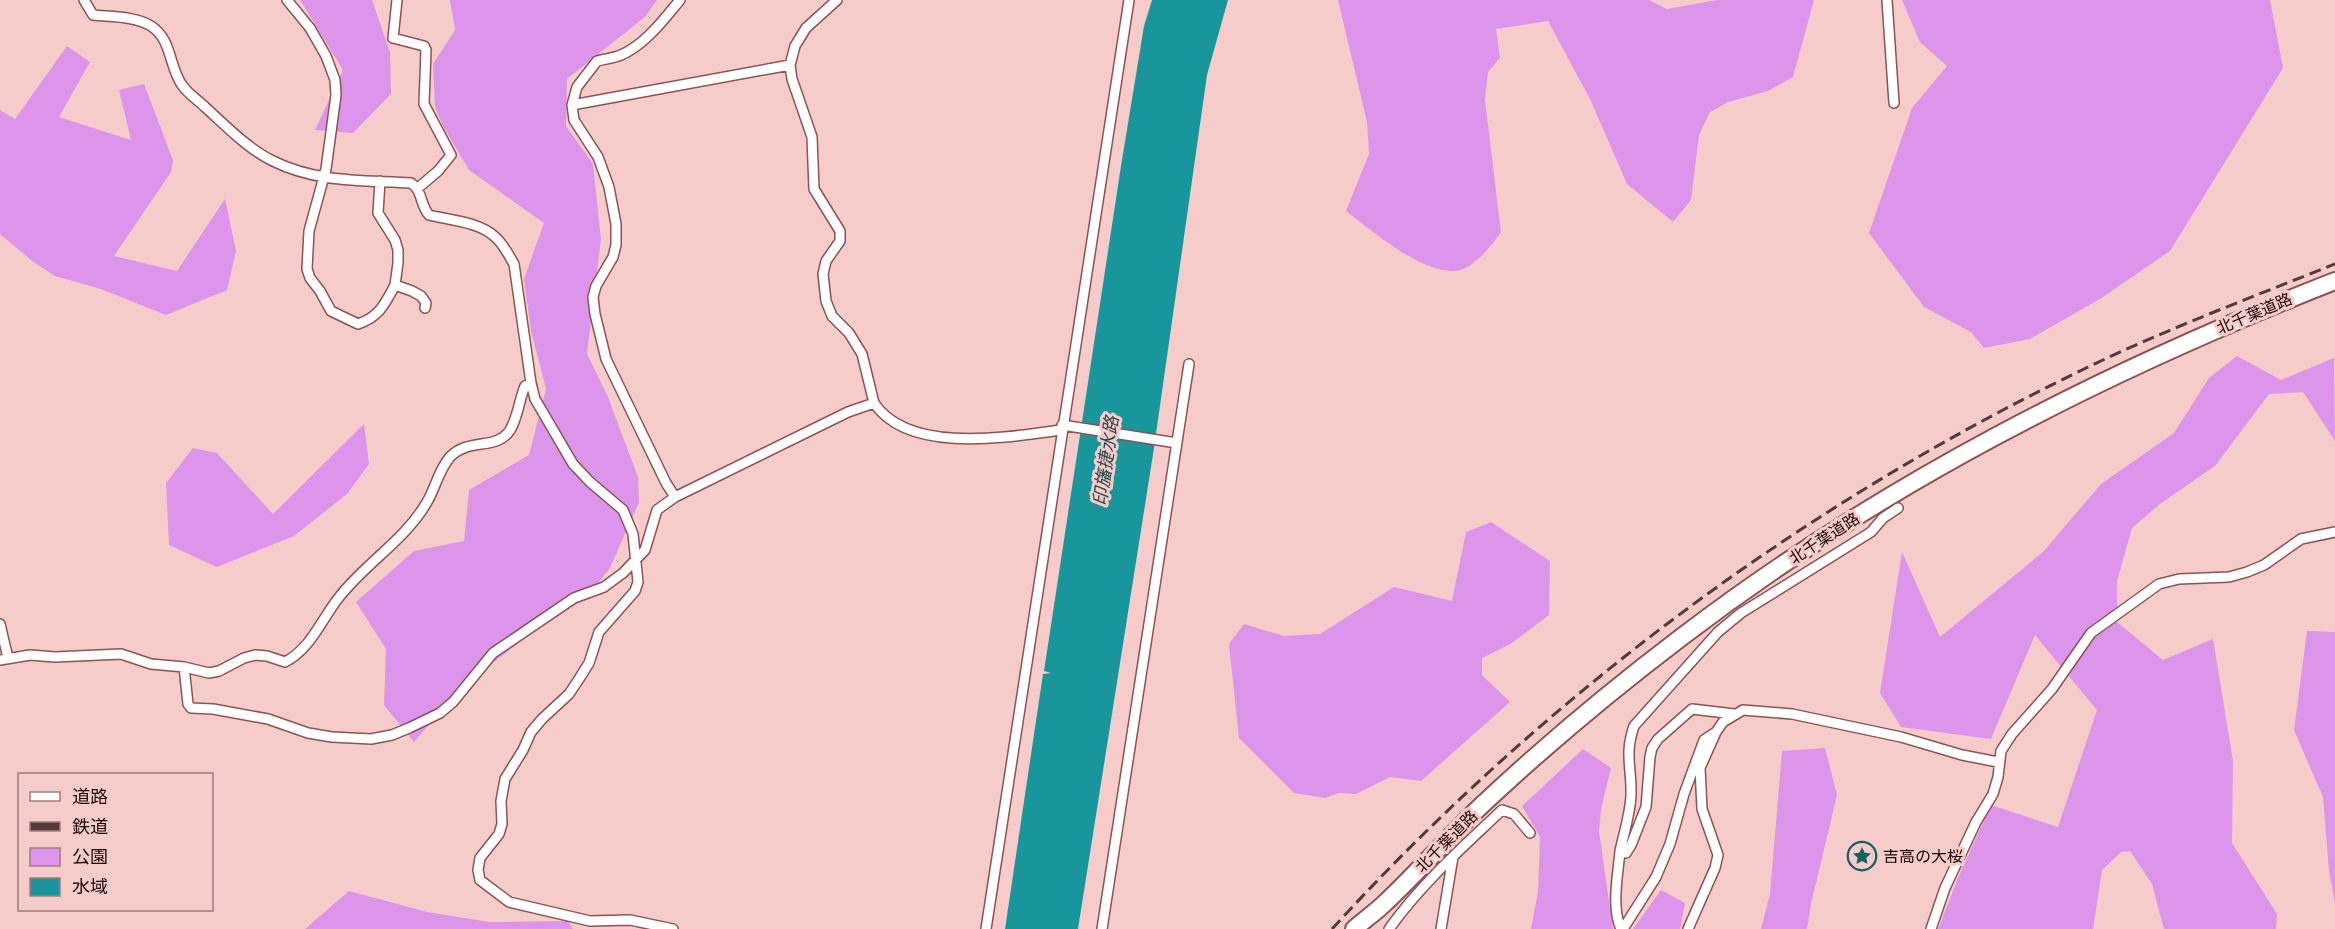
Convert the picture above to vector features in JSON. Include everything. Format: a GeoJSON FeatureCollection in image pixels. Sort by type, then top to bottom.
{"type":"FeatureCollection","features":[{"type":"Feature","properties":{"kind":"highway","name":"北千葉道路"},"geometry":{"type":"LineString","coordinates":[[1354,929],[1385,903],[1481,806],[1549,745],[1626,681],[1727,603],[1851,519],[1928,473],[2051,406],[2191,340],[2335,281]]}},
{"type":"Feature","properties":{"kind":"highway","name":"北千葉道路"},"geometry":{"type":"LineString","coordinates":[[1367,929],[1385,903]]}},
{"type":"Feature","properties":{"kind":"street"},"geometry":{"type":"LineString","coordinates":[[84,0],[93,15],[135,20],[151,26],[169,50],[183,87],[235,134],[272,161],[323,178],[360,182],[411,183],[418,188],[425,211],[429,215],[481,228],[494,235],[514,264],[535,399],[573,464],[623,510],[633,534],[638,582],[635,591],[599,632],[589,663],[569,694],[542,718],[531,732],[505,779],[501,801],[502,824],[499,834],[480,858],[478,870],[480,880],[509,902],[590,921],[630,920],[673,929]]}},
{"type":"Feature","properties":{"kind":"street"},"geometry":{"type":"LineString","coordinates":[[287,0],[310,28],[326,57],[335,80],[335,110],[323,178],[309,231],[307,269],[310,278],[331,311],[358,324],[381,311],[395,285],[398,250],[395,240],[378,213],[380,181]]}},
{"type":"Feature","properties":{"kind":"street"},"geometry":{"type":"LineString","coordinates":[[397,0],[393,38],[424,46],[426,50],[424,104],[451,154],[438,171],[418,188]]}},
{"type":"Feature","properties":{"kind":"street"},"geometry":{"type":"LineString","coordinates":[[675,497],[606,359],[593,297],[596,286],[613,257],[616,245],[616,224],[598,157],[574,120],[572,105],[577,87],[597,61],[628,52],[652,32],[681,0]]}},
{"type":"Feature","properties":{"kind":"street"},"geometry":{"type":"LineString","coordinates":[[837,0],[806,28],[795,46],[790,65],[792,79],[812,137],[814,189],[840,231],[840,241],[826,261],[823,274],[826,301],[832,316],[849,333],[862,354],[874,403],[880,412],[908,429],[948,437],[1004,437],[1075,427],[1177,443]]}},
{"type":"Feature","properties":{"kind":"street"},"geometry":{"type":"LineString","coordinates":[[986,929],[1129,0]]}},
{"type":"Feature","properties":{"kind":"street"},"geometry":{"type":"LineString","coordinates":[[1887,0],[1894,103]]}},
{"type":"Feature","properties":{"kind":"street"},"geometry":{"type":"LineString","coordinates":[[572,105],[790,65]]}},
{"type":"Feature","properties":{"kind":"street"},"geometry":{"type":"LineString","coordinates":[[395,285],[421,296],[426,303],[425,308]]}},
{"type":"Feature","properties":{"kind":"street"},"geometry":{"type":"LineString","coordinates":[[1102,929],[1189,364]]}},
{"type":"Feature","properties":{"kind":"street"},"geometry":{"type":"LineString","coordinates":[[0,624],[4,659],[30,655],[55,657],[121,654],[151,664],[184,667],[209,673],[255,655],[285,662],[294,658],[304,649],[339,597],[352,582],[414,521],[427,502],[437,478],[451,456],[465,446],[489,443],[506,435],[511,428],[525,386],[531,383]]}},
{"type":"Feature","properties":{"kind":"street"},"geometry":{"type":"LineString","coordinates":[[184,667],[188,704],[191,708],[213,709],[268,719],[308,733],[332,737],[371,739],[392,735],[440,713],[453,702],[494,653],[574,598],[604,587],[636,561],[645,550],[657,510],[675,497],[848,412],[874,403]]}},
{"type":"Feature","properties":{"kind":"street"},"geometry":{"type":"LineString","coordinates":[[1716,732],[1704,740],[1684,794],[1670,844],[1656,877],[1622,929],[1618,923],[1617,905],[1620,851],[1630,803],[1627,756],[1628,742],[1634,726],[1718,632],[1741,613],[1871,532],[1883,518],[1898,508]]}},
{"type":"Feature","properties":{"kind":"street"},"geometry":{"type":"LineString","coordinates":[[1931,929],[1941,898],[1976,822],[1993,794],[1998,777],[2001,751],[2012,734],[2052,688],[2091,633],[2134,599],[2159,584],[2179,579],[2229,577],[2247,572],[2264,565],[2301,539],[2335,532]]}},
{"type":"Feature","properties":{"kind":"street"},"geometry":{"type":"LineString","coordinates":[[1620,851],[1626,853],[1641,823],[1646,807],[1650,757],[1658,739],[1692,709],[1734,714]]}},
{"type":"Feature","properties":{"kind":"street"},"geometry":{"type":"LineString","coordinates":[[1688,929],[1715,868],[1718,855],[1702,809],[1700,768],[1716,732],[1723,722],[1734,714],[1750,709],[1792,714],[1901,737],[1962,755],[1998,762]]}},
{"type":"Feature","properties":{"kind":"street"},"geometry":{"type":"LineString","coordinates":[[1389,929],[1407,904],[1502,810],[1514,814],[1530,833]]}},
{"type":"Feature","properties":{"kind":"street"},"geometry":{"type":"LineString","coordinates":[[1441,929],[1453,857]]}},
{"type":"Feature","properties":{"kind":"green space"},"geometry":{"type":"Polygon","coordinates":[[[300,0],[372,0],[390,52],[391,94],[353,133],[315,130],[343,70],[300,0]]]}},
{"type":"Feature","properties":{"kind":"green space"},"geometry":{"type":"Polygon","coordinates":[[[450,0],[657,0],[645,17],[567,79],[566,126],[593,164],[601,239],[587,354],[608,397],[638,477],[639,502],[610,568],[587,597],[520,642],[461,687],[414,742],[384,705],[386,649],[356,602],[414,551],[464,541],[469,490],[529,455],[546,389],[531,331],[524,279],[544,223],[469,170],[443,126],[435,107],[433,64],[455,30],[450,0]]]}},
{"type":"Feature","properties":{"kind":"green space"},"geometry":{"type":"Polygon","coordinates":[[[1338,0],[1649,0],[1667,9],[1717,0],[1814,0],[1793,77],[1768,91],[1728,102],[1710,112],[1699,135],[1691,200],[1673,222],[1627,184],[1590,99],[1548,21],[1496,29],[1500,58],[1488,72],[1485,100],[1501,232],[1475,262],[1456,271],[1428,266],[1413,259],[1383,240],[1346,211],[1369,154],[1367,122],[1338,0]]]}},
{"type":"Feature","properties":{"kind":"green space"},"geometry":{"type":"Polygon","coordinates":[[[1902,0],[2270,0],[2283,68],[2170,251],[2100,299],[2030,339],[1984,348],[1971,332],[1924,307],[1869,233],[1912,108],[1947,66],[1920,42],[1902,0]]]}},
{"type":"Feature","properties":{"kind":"green space"},"geometry":{"type":"Polygon","coordinates":[[[67,46],[90,62],[59,117],[131,140],[119,90],[144,84],[173,160],[171,172],[114,256],[177,271],[225,199],[236,251],[227,290],[166,315],[101,289],[55,276],[32,261],[0,234],[0,110],[15,119],[67,46]]]}},
{"type":"Feature","properties":{"kind":"green space"},"geometry":{"type":"Polygon","coordinates":[[[2237,356],[2281,380],[2334,358],[2335,441],[2303,392],[2269,394],[2215,466],[2160,504],[2132,528],[2117,581],[2117,622],[2163,660],[2213,639],[2233,761],[2232,843],[2277,914],[2276,929],[2164,929],[2152,884],[2130,851],[2121,852],[2102,870],[2093,929],[1938,929],[1991,805],[2058,827],[2097,710],[2035,635],[1991,739],[1901,727],[1880,693],[1902,552],[1940,637],[2043,552],[2101,484],[2174,433],[2209,378],[2237,356]]]}},
{"type":"Feature","properties":{"kind":"green space"},"geometry":{"type":"Polygon","coordinates":[[[364,424],[369,464],[347,494],[294,536],[217,567],[169,545],[166,483],[193,448],[217,453],[273,514],[364,424]]]}},
{"type":"Feature","properties":{"kind":"green space"},"geometry":{"type":"Polygon","coordinates":[[[1491,522],[1550,561],[1549,615],[1512,643],[1482,658],[1482,675],[1510,702],[1421,781],[1390,777],[1356,794],[1339,793],[1325,798],[1294,793],[1239,738],[1229,644],[1244,624],[1284,636],[1320,634],[1394,587],[1452,601],[1466,532],[1491,522]]]}},
{"type":"Feature","properties":{"kind":"green space"},"geometry":{"type":"Polygon","coordinates":[[[2307,631],[2335,632],[2335,903],[2329,871],[2323,797],[2294,730],[2307,631]]]}},
{"type":"Feature","properties":{"kind":"green space"},"geometry":{"type":"Polygon","coordinates":[[[1825,748],[1837,795],[1807,929],[1761,929],[1770,894],[1782,751],[1825,748]]]}},
{"type":"Feature","properties":{"kind":"green space"},"geometry":{"type":"Polygon","coordinates":[[[1583,749],[1611,768],[1601,809],[1599,831],[1613,929],[1531,929],[1538,892],[1540,837],[1522,806],[1583,749]]]}},
{"type":"Feature","properties":{"kind":"green space"},"geometry":{"type":"Polygon","coordinates":[[[1661,890],[1685,903],[1680,929],[1633,929],[1661,890]]]}},
{"type":"Feature","properties":{"kind":"green space"},"geometry":{"type":"Polygon","coordinates":[[[349,891],[427,912],[489,922],[568,921],[573,929],[305,929],[349,891]]]}},
{"type":"Feature","properties":{"kind":"water","name":"印旛捷水路"},"geometry":{"type":"Polygon","coordinates":[[[1152,0],[1228,0],[1207,75],[1154,448],[1078,929],[1005,929],[1043,674],[1051,673],[1044,671],[1121,166],[1144,26],[1152,0]]]}},
{"type":"Feature","properties":{"kind":"railway"},"geometry":{"type":"LineString","coordinates":[[1332,929],[1413,844],[1499,763],[1588,686],[1680,614],[1776,546],[1875,483],[1977,424],[2082,370],[2176,328],[2335,264]]}},
{"type":"Feature","properties":{"kind":"place","name":"吉高の大桜"},"geometry":{"type":"Point","coordinates":[1862,856]}}]}
